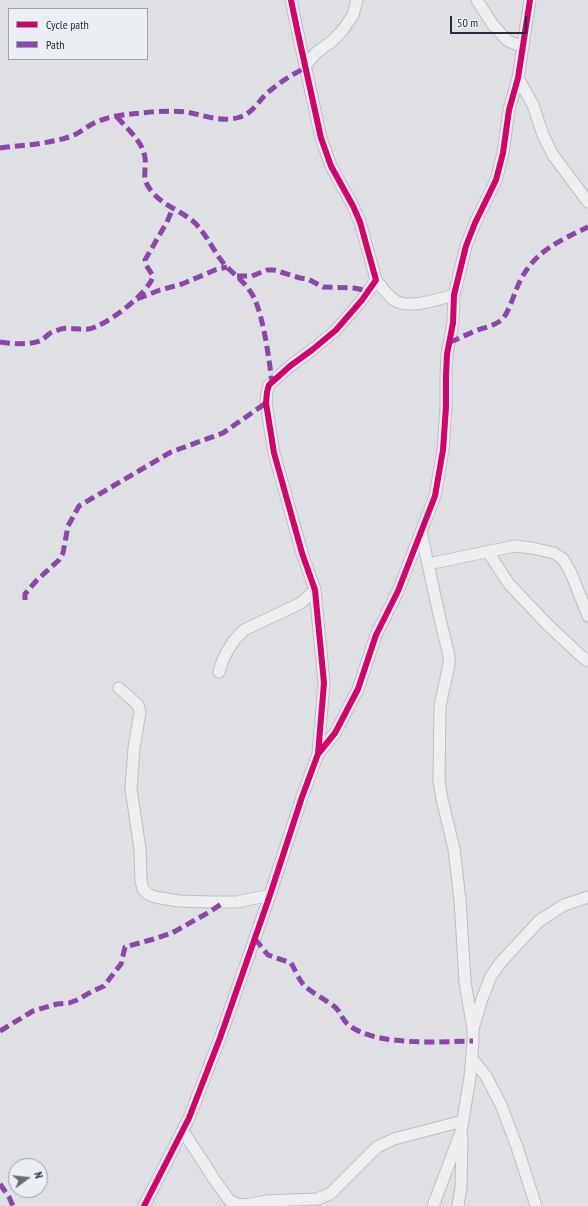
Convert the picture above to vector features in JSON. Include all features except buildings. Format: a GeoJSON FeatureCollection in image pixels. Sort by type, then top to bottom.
{"type":"FeatureCollection","features":[{"type":"Feature","properties":{"kind":"street"},"geometry":{"type":"LineString","coordinates":[[291,0],[321,138],[331,166],[360,222],[376,280],[394,300],[401,304],[409,305],[454,295]]}},
{"type":"Feature","properties":{"kind":"street"},"geometry":{"type":"LineString","coordinates":[[305,66],[317,52],[331,42],[349,23],[357,0]]}},
{"type":"Feature","properties":{"kind":"street"},"geometry":{"type":"LineString","coordinates":[[477,0],[493,25],[508,40],[523,47]]}},
{"type":"Feature","properties":{"kind":"street"},"geometry":{"type":"LineString","coordinates":[[318,754],[335,733],[358,689],[376,635],[398,591],[435,496],[443,450],[447,362],[453,323],[454,295],[466,246],[475,223],[496,180],[503,153],[509,110],[518,78],[530,0]]}},
{"type":"Feature","properties":{"kind":"street"},"geometry":{"type":"LineString","coordinates":[[518,78],[533,105],[543,135],[554,155],[588,202]]}},
{"type":"Feature","properties":{"kind":"street"},"geometry":{"type":"LineString","coordinates":[[144,1206],[189,1118],[220,1038],[318,754],[324,683],[315,590],[302,553],[274,453],[266,403],[267,392],[269,385],[290,366],[336,330],[362,300],[376,280]]}},
{"type":"Feature","properties":{"kind":"street"},"geometry":{"type":"LineString","coordinates":[[421,532],[449,656],[448,670],[440,706],[440,781],[442,799],[454,849],[460,900],[464,982],[472,1029],[472,1059],[461,1132],[461,1188],[458,1206]]}},
{"type":"Feature","properties":{"kind":"street"},"geometry":{"type":"LineString","coordinates":[[428,564],[516,546],[554,553],[563,559],[571,573],[588,616]]}},
{"type":"Feature","properties":{"kind":"street"},"geometry":{"type":"LineString","coordinates":[[488,552],[509,584],[547,624],[581,656],[588,660]]}},
{"type":"Feature","properties":{"kind":"street"},"geometry":{"type":"LineString","coordinates":[[219,672],[222,662],[233,642],[244,630],[301,603],[315,590]]}},
{"type":"Feature","properties":{"kind":"street"},"geometry":{"type":"LineString","coordinates":[[119,688],[138,705],[140,712],[134,748],[131,789],[140,849],[141,881],[143,889],[148,894],[155,897],[195,901],[237,902],[270,895]]}},
{"type":"Feature","properties":{"kind":"street"},"geometry":{"type":"LineString","coordinates":[[472,1029],[482,999],[492,976],[501,962],[539,921],[564,905],[588,897]]}},
{"type":"Feature","properties":{"kind":"street"},"geometry":{"type":"LineString","coordinates":[[472,1059],[486,1076],[501,1105],[517,1147],[536,1206]]}},
{"type":"Feature","properties":{"kind":"street"},"geometry":{"type":"LineString","coordinates":[[183,1131],[230,1201],[237,1204],[246,1205],[318,1198],[330,1194],[377,1147],[394,1139],[463,1121]]}},
{"type":"Feature","properties":{"kind":"street"},"geometry":{"type":"LineString","coordinates":[[433,1206],[461,1132]]}},
{"type":"Feature","properties":{"kind":"marked path"},"geometry":{"type":"LineString","coordinates":[[0,148],[63,139],[76,134],[92,124],[115,116],[127,114],[173,111],[220,119],[233,119],[244,116],[251,111],[274,87],[305,68]]}},
{"type":"Feature","properties":{"kind":"marked path"},"geometry":{"type":"LineString","coordinates":[[117,117],[142,148],[145,159],[146,182],[153,193],[157,198],[195,223],[224,264],[243,283],[255,299],[262,321],[272,382]]}},
{"type":"Feature","properties":{"kind":"marked path"},"geometry":{"type":"LineString","coordinates":[[0,342],[25,344],[40,341],[52,332],[61,329],[88,329],[96,327],[126,308],[144,291],[150,283],[153,276],[146,265],[145,260],[167,222],[173,208]]}},
{"type":"Feature","properties":{"kind":"marked path"},"geometry":{"type":"LineString","coordinates":[[450,342],[501,320],[508,310],[520,281],[540,254],[558,242],[588,227]]}},
{"type":"Feature","properties":{"kind":"marked path"},"geometry":{"type":"LineString","coordinates":[[137,299],[227,267]]}},
{"type":"Feature","properties":{"kind":"marked path"},"geometry":{"type":"LineString","coordinates":[[237,276],[252,276],[267,270],[274,270],[308,279],[323,287],[354,288],[368,291]]}},
{"type":"Feature","properties":{"kind":"marked path"},"geometry":{"type":"LineString","coordinates":[[25,600],[25,594],[37,580],[59,560],[63,553],[68,526],[79,506],[171,452],[223,433],[266,403]]}},
{"type":"Feature","properties":{"kind":"marked path"},"geometry":{"type":"LineString","coordinates":[[0,1031],[33,1011],[57,1004],[69,1003],[104,986],[121,964],[125,947],[172,933],[224,902]]}},
{"type":"Feature","properties":{"kind":"marked path"},"geometry":{"type":"LineString","coordinates":[[255,939],[268,955],[291,963],[306,987],[335,1007],[347,1024],[362,1032],[376,1037],[392,1040],[427,1042],[473,1041]]}},
{"type":"Feature","properties":{"kind":"marked path"},"geometry":{"type":"LineString","coordinates":[[0,1184],[13,1206]]}},
{"type":"Feature","properties":{"kind":"cycle path"},"geometry":{"type":"LineString","coordinates":[[144,1206],[189,1118],[220,1038],[318,754],[324,683],[315,590],[302,553],[274,453],[266,403],[267,392],[269,385],[290,366],[336,330],[362,300],[376,280],[360,222],[331,166],[321,138],[291,0]]}},
{"type":"Feature","properties":{"kind":"cycle path"},"geometry":{"type":"LineString","coordinates":[[318,754],[335,733],[358,689],[376,635],[398,591],[435,496],[443,450],[446,407],[447,354],[453,323],[454,295],[466,246],[475,223],[496,180],[503,153],[509,110],[518,78],[530,0]]}}]}
